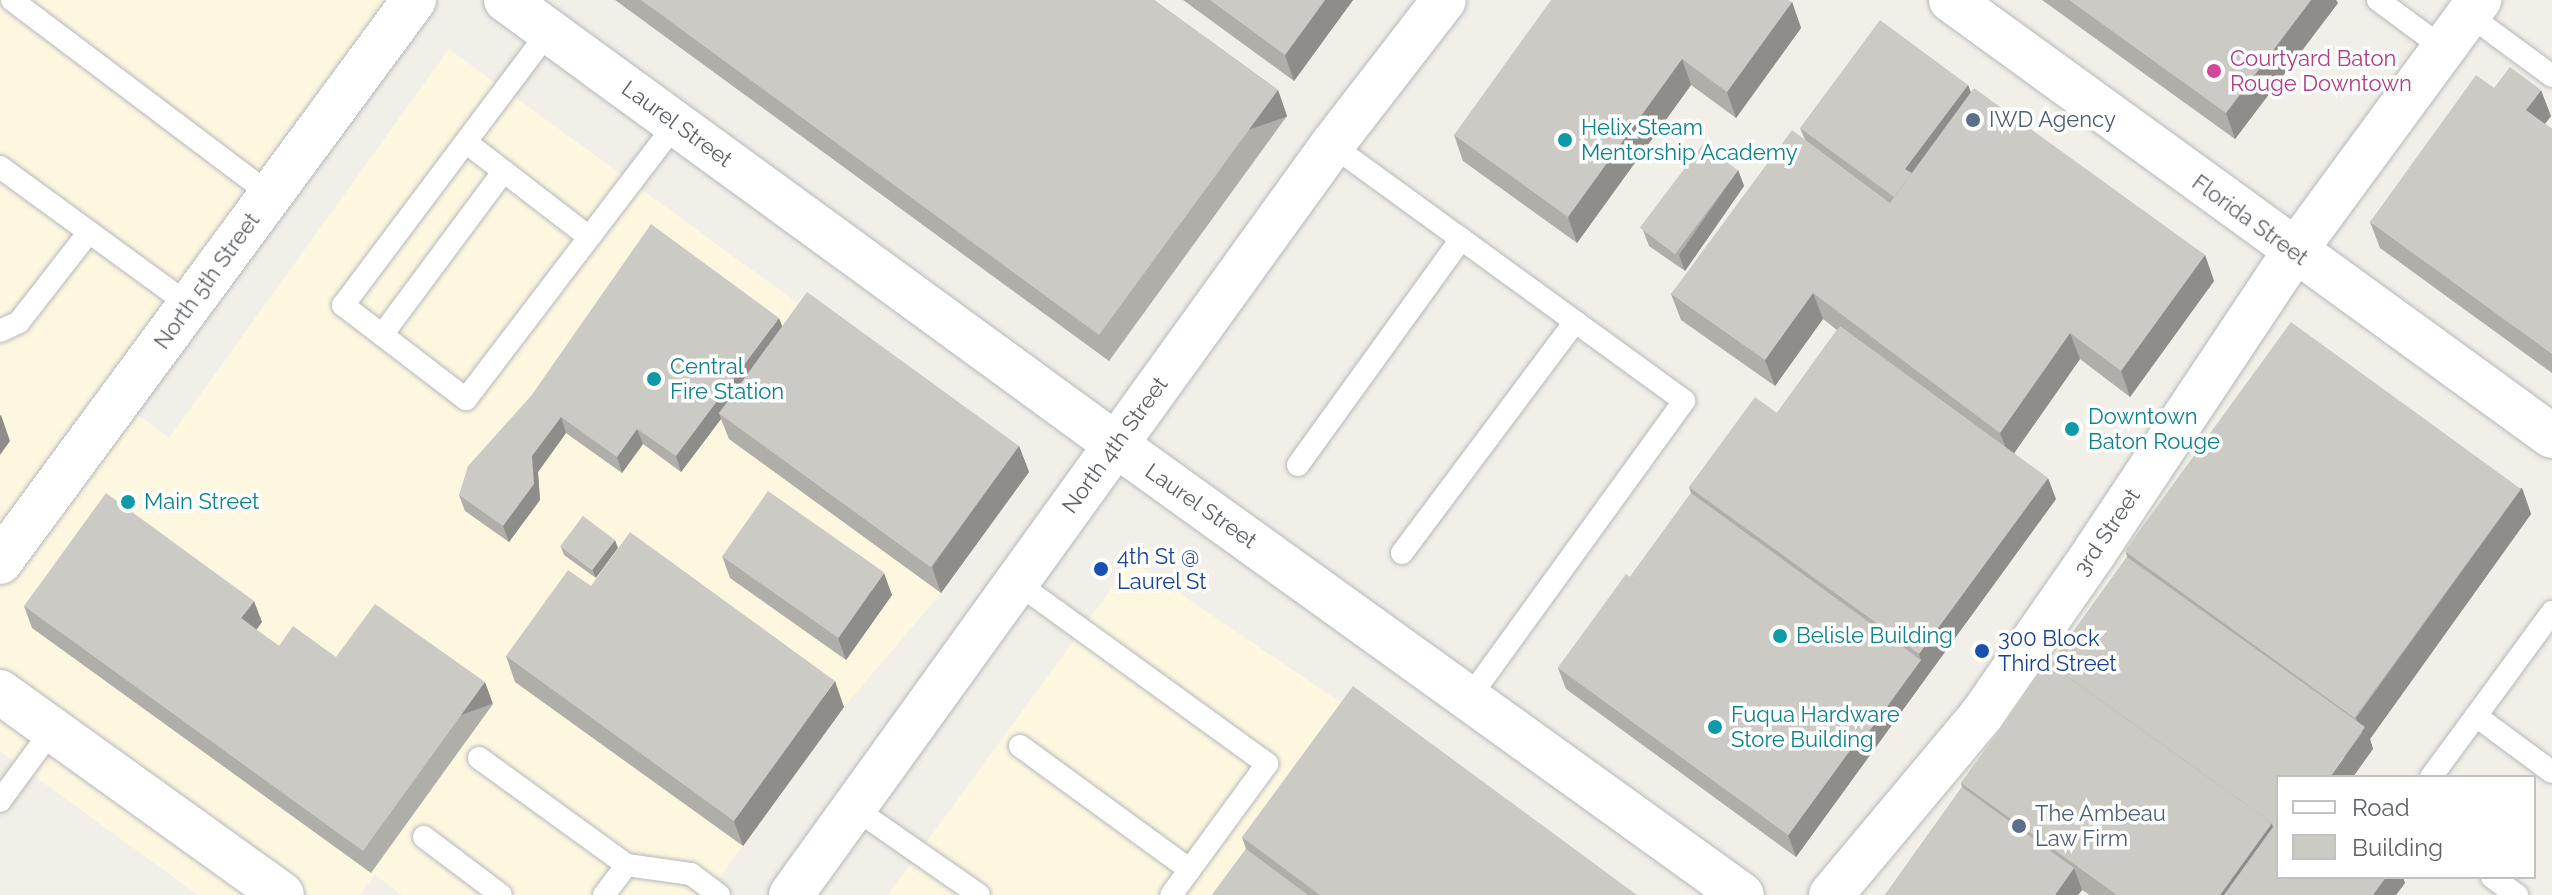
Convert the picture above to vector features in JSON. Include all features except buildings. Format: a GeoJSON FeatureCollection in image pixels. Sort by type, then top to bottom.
{"type":"FeatureCollection","features":[{"type":"Feature","properties":{"kind":"street","name":"North 5th Street"},"geometry":{"type":"LineString","coordinates":[[0,562],[414,0]]}},
{"type":"Feature","properties":{"kind":"street","name":"Laurel Street"},"geometry":{"type":"LineString","coordinates":[[506,0],[1115,444],[1742,895]]}},
{"type":"Feature","properties":{"kind":"street","name":"North 4th Street"},"geometry":{"type":"LineString","coordinates":[[791,895],[1332,145],[1444,0]]}},
{"type":"Feature","properties":{"kind":"street","name":"Florida Street"},"geometry":{"type":"LineString","coordinates":[[1951,0],[2294,252],[2552,436]]}},
{"type":"Feature","properties":{"kind":"street","name":"3rd Street"},"geometry":{"type":"LineString","coordinates":[[1831,895],[1983,713],[2094,553],[2294,252],[2464,21]]}},
{"type":"Feature","properties":{"kind":"street"},"geometry":{"type":"LineString","coordinates":[[0,692],[282,895]]}},
{"type":"Feature","properties":{"kind":"lane"},"geometry":{"type":"LineString","coordinates":[[12,0],[271,195]]}},
{"type":"Feature","properties":{"kind":"lane"},"geometry":{"type":"LineString","coordinates":[[2378,0],[2464,21],[2552,76]]}},
{"type":"Feature","properties":{"kind":"lane"},"geometry":{"type":"LineString","coordinates":[[549,31],[343,305],[466,399],[676,123]]}},
{"type":"Feature","properties":{"kind":"lane"},"geometry":{"type":"LineString","coordinates":[[467,143],[589,237]]}},
{"type":"Feature","properties":{"kind":"lane"},"geometry":{"type":"LineString","coordinates":[[1332,145],[1684,401],[1470,697]]}},
{"type":"Feature","properties":{"kind":"lane"},"geometry":{"type":"LineString","coordinates":[[0,167],[189,305]]}},
{"type":"Feature","properties":{"kind":"lane"},"geometry":{"type":"LineString","coordinates":[[382,335],[504,171]]}},
{"type":"Feature","properties":{"kind":"lane"},"geometry":{"type":"LineString","coordinates":[[0,331],[19,322],[89,232]]}},
{"type":"Feature","properties":{"kind":"lane"},"geometry":{"type":"LineString","coordinates":[[1298,465],[1461,239]]}},
{"type":"Feature","properties":{"kind":"lane"},"geometry":{"type":"LineString","coordinates":[[1402,553],[1575,322]]}},
{"type":"Feature","properties":{"kind":"lane"},"geometry":{"type":"LineString","coordinates":[[1016,582],[1267,764],[1171,895]]}},
{"type":"Feature","properties":{"kind":"lane"},"geometry":{"type":"LineString","coordinates":[[2432,775],[2552,612]]}},
{"type":"Feature","properties":{"kind":"lane"},"geometry":{"type":"LineString","coordinates":[[2476,716],[2552,772]]}},
{"type":"Feature","properties":{"kind":"lane"},"geometry":{"type":"LineString","coordinates":[[0,801],[52,730]]}},
{"type":"Feature","properties":{"kind":"lane"},"geometry":{"type":"LineString","coordinates":[[1020,746],[1190,870]]}},
{"type":"Feature","properties":{"kind":"lane"},"geometry":{"type":"LineString","coordinates":[[479,758],[627,865],[691,874],[719,895]]}},
{"type":"Feature","properties":{"kind":"lane"},"geometry":{"type":"LineString","coordinates":[[854,808],[979,895]]}},
{"type":"Feature","properties":{"kind":"lane"},"geometry":{"type":"LineString","coordinates":[[424,837],[501,895]]}},
{"type":"Feature","properties":{"kind":"lane"},"geometry":{"type":"LineString","coordinates":[[604,895],[627,865]]}},
{"type":"Feature","properties":{"kind":"lane"},"geometry":{"type":"LineString","coordinates":[[2495,879],[2517,895]]}},
{"type":"Feature","properties":{"kind":"shaded area"},"geometry":{"type":"Polygon","coordinates":[[[0,0],[414,0],[119,401],[169,438],[449,49],[1029,472],[941,593],[844,707],[707,895],[402,895],[375,875],[360,895],[198,895],[0,751],[0,0]]]}},
{"type":"Feature","properties":{"kind":"shaded area"},"geometry":{"type":"Polygon","coordinates":[[[1132,561],[1365,719],[1604,895],[888,895],[1132,561]]]}},
{"type":"Feature","properties":{"kind":"place","name":"Courtyard Baton Rouge Downtown"},"geometry":{"type":"Point","coordinates":[2214,71]}},
{"type":"Feature","properties":{"kind":"place","name":"IWD Agency"},"geometry":{"type":"Point","coordinates":[1973,120]}},
{"type":"Feature","properties":{"kind":"place","name":"Helix Steam Mentorship Academy"},"geometry":{"type":"Point","coordinates":[1565,140]}},
{"type":"Feature","properties":{"kind":"place","name":"Central Fire Station"},"geometry":{"type":"Point","coordinates":[654,379]}},
{"type":"Feature","properties":{"kind":"place","name":"Downtown Baton Rouge"},"geometry":{"type":"Point","coordinates":[2072,429]}},
{"type":"Feature","properties":{"kind":"place","name":"Main Street"},"geometry":{"type":"Point","coordinates":[128,502]}},
{"type":"Feature","properties":{"kind":"place","name":"4th St @ Laurel St"},"geometry":{"type":"Point","coordinates":[1101,569]}},
{"type":"Feature","properties":{"kind":"place","name":"Belisle Building"},"geometry":{"type":"Point","coordinates":[1780,636]}},
{"type":"Feature","properties":{"kind":"place","name":"300 Block Third Street"},"geometry":{"type":"Point","coordinates":[1982,651]}},
{"type":"Feature","properties":{"kind":"place","name":"Fuqua Hardware Store Building"},"geometry":{"type":"Point","coordinates":[1715,727]}},
{"type":"Feature","properties":{"kind":"place","name":"The Ambeau Law Firm"},"geometry":{"type":"Point","coordinates":[2019,826]}}]}
